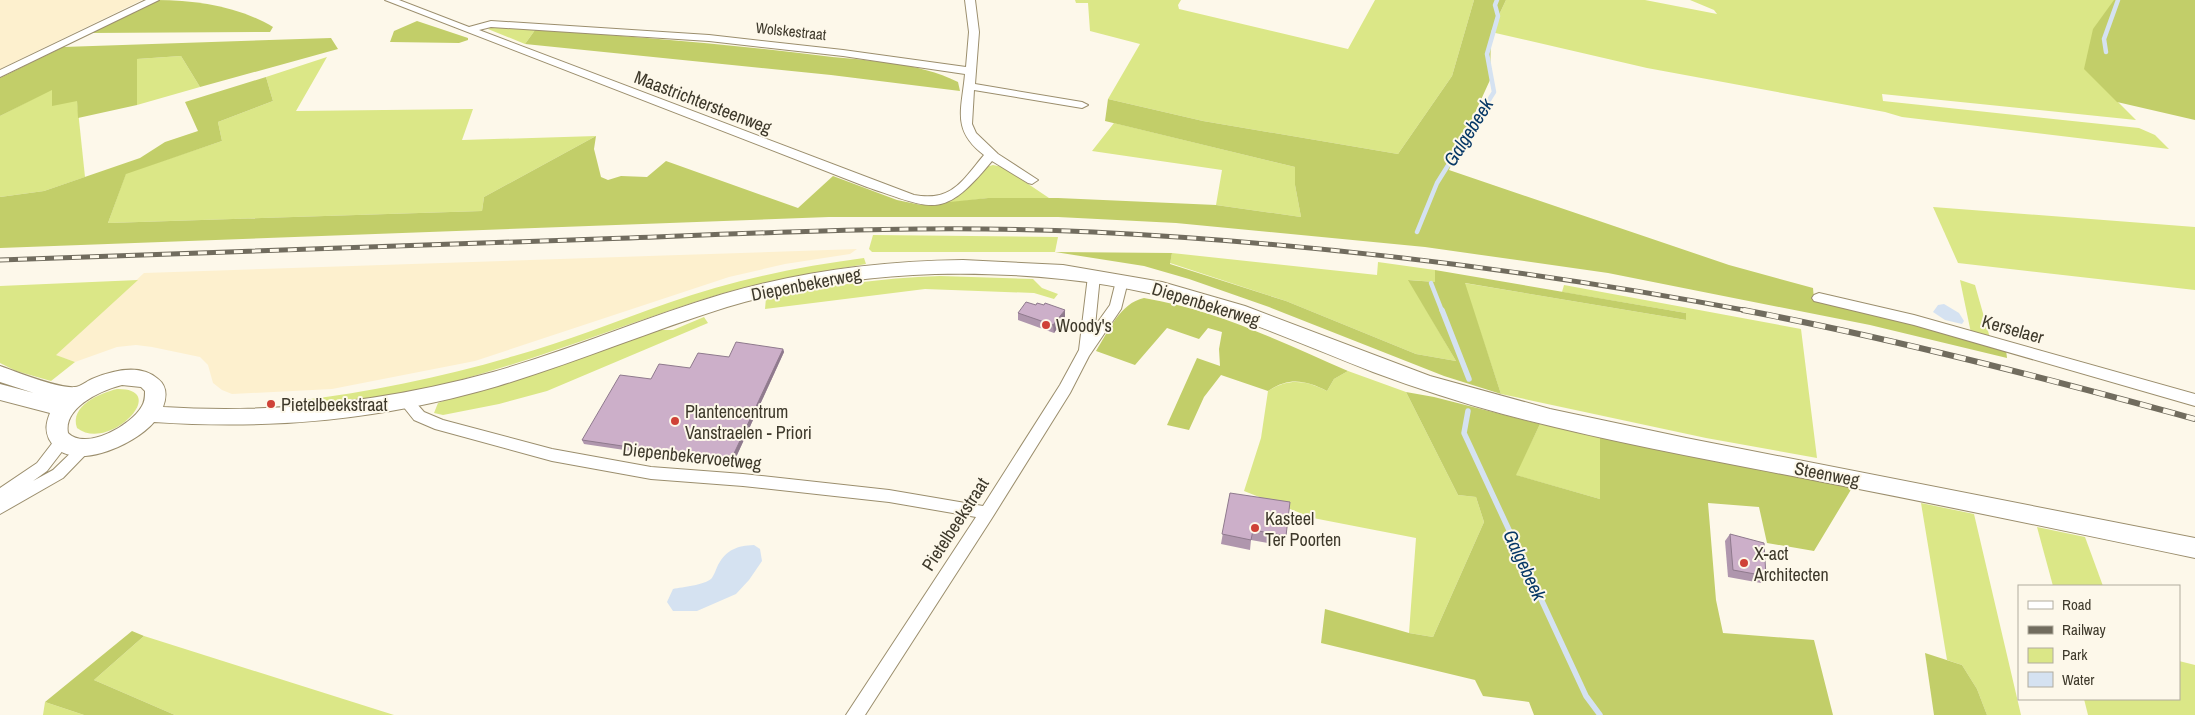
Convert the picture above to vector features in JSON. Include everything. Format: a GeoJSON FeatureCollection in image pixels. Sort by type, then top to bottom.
{"type":"FeatureCollection","features":[{"type":"Feature","properties":{"kind":"main road","name":"Diepenbekerweg"},"geometry":{"type":"LineString","coordinates":[[149,414],[222,418],[263,417],[330,412],[405,400],[495,378],[730,299],[814,280],[916,268],[961,267],[1032,269],[1094,276],[1167,290],[1274,325],[1355,357],[1461,394]]}},
{"type":"Feature","properties":{"kind":"main road"},"geometry":{"type":"LineString","coordinates":[[0,374],[49,390],[71,403]]}},
{"type":"Feature","properties":{"kind":"main road"},"geometry":{"type":"LineString","coordinates":[[139,378],[146,380],[155,388],[156,401],[149,414],[140,424],[120,437],[86,447],[76,447],[62,441],[56,431],[56,424],[71,403],[93,386],[113,379],[139,378]]}},
{"type":"Feature","properties":{"kind":"main road"},"geometry":{"type":"LineString","coordinates":[[0,392],[71,403]]}},
{"type":"Feature","properties":{"kind":"main road","name":"Steenweg"},"geometry":{"type":"LineString","coordinates":[[1461,394],[1560,419],[1708,451],[2195,548]]}},
{"type":"Feature","properties":{"kind":"street"},"geometry":{"type":"LineString","coordinates":[[0,74],[154,0]]}},
{"type":"Feature","properties":{"kind":"street","name":"Maastrichtersteenweg"},"geometry":{"type":"LineString","coordinates":[[390,0],[862,181],[928,202],[942,201],[953,196],[992,154]]}},
{"type":"Feature","properties":{"kind":"street"},"geometry":{"type":"LineString","coordinates":[[970,0],[974,32],[966,124],[969,132],[992,154],[1032,180]]}},
{"type":"Feature","properties":{"kind":"street","name":"Wolskestraat"},"geometry":{"type":"LineString","coordinates":[[469,30],[492,24],[709,38],[843,53],[970,71]]}},
{"type":"Feature","properties":{"kind":"street"},"geometry":{"type":"LineString","coordinates":[[968,86],[1082,104]]}},
{"type":"Feature","properties":{"kind":"street","name":"Pietelbeekstraat"},"geometry":{"type":"LineString","coordinates":[[1084,353],[1090,324],[1089,301],[1094,276]]}},
{"type":"Feature","properties":{"kind":"street","name":"Pietelbeekstraat"},"geometry":{"type":"LineString","coordinates":[[855,715],[1065,389],[1084,353],[1116,306],[1122,281]]}},
{"type":"Feature","properties":{"kind":"street","name":"Kerselaer"},"geometry":{"type":"LineString","coordinates":[[1819,298],[1914,320],[2195,400]]}},
{"type":"Feature","properties":{"kind":"street","name":"Diepenbekervoetweg"},"geometry":{"type":"LineString","coordinates":[[405,400],[419,416],[440,425],[552,455],[650,473],[743,480],[888,496],[987,512]]}},
{"type":"Feature","properties":{"kind":"street"},"geometry":{"type":"LineString","coordinates":[[0,496],[42,467],[62,441]]}},
{"type":"Feature","properties":{"kind":"street"},"geometry":{"type":"LineString","coordinates":[[0,508],[58,474],[86,447]]}},
{"type":"Feature","properties":{"kind":"shaded area"},"geometry":{"type":"Polygon","coordinates":[[[0,0],[142,0],[0,69],[0,0]]]}},
{"type":"Feature","properties":{"kind":"shaded area"},"geometry":{"type":"Polygon","coordinates":[[[857,249],[850,254],[785,264],[729,277],[475,361],[332,389],[232,394],[222,390],[213,383],[208,365],[200,357],[136,345],[117,347],[75,362],[55,355],[144,273],[857,249]]]}},
{"type":"Feature","properties":{"kind":"green space"},"geometry":{"type":"Polygon","coordinates":[[[157,0],[187,1],[217,6],[246,14],[273,27],[270,32],[88,33],[157,0]]]}},
{"type":"Feature","properties":{"kind":"green space"},"geometry":{"type":"Polygon","coordinates":[[[1075,0],[1181,0],[1178,5],[1179,9],[1348,49],[1375,0],[1474,0],[1452,76],[1398,154],[1203,121],[1108,99],[1140,44],[1090,31],[1088,3],[1076,3],[1075,0]]]}},
{"type":"Feature","properties":{"kind":"green space"},"geometry":{"type":"Polygon","coordinates":[[[1474,0],[1506,0],[1491,32],[1490,80],[1449,170],[1729,265],[1813,288],[1814,300],[1892,318],[2006,350],[2007,358],[1870,325],[1608,273],[1425,247],[1176,223],[1058,217],[829,217],[0,248],[0,197],[44,191],[140,158],[165,142],[198,131],[185,102],[266,77],[273,101],[218,122],[222,141],[126,174],[108,223],[482,211],[484,197],[596,136],[594,149],[601,177],[608,180],[621,176],[647,177],[666,161],[798,208],[833,176],[897,200],[921,205],[988,198],[1058,198],[1216,205],[1301,217],[1295,185],[1295,167],[1105,121],[1108,99],[1203,121],[1398,154],[1452,76],[1474,0]]]}},
{"type":"Feature","properties":{"kind":"green space"},"geometry":{"type":"Polygon","coordinates":[[[1506,0],[1645,0],[1717,14],[1714,10],[1690,0],[2150,0],[2095,79],[2136,120],[1882,94],[1883,101],[2139,128],[2155,135],[2169,149],[1902,117],[1885,112],[1647,68],[1491,32],[1506,0]]]}},
{"type":"Feature","properties":{"kind":"green space"},"geometry":{"type":"Polygon","coordinates":[[[2114,0],[2195,0],[2195,120],[2117,102],[2084,69],[2093,29],[2114,0]]]}},
{"type":"Feature","properties":{"kind":"green space"},"geometry":{"type":"Polygon","coordinates":[[[417,21],[468,38],[468,40],[459,43],[390,42],[394,31],[417,21]]]}},
{"type":"Feature","properties":{"kind":"green space"},"geometry":{"type":"Polygon","coordinates":[[[492,27],[535,30],[525,44],[488,29],[492,27]]]}},
{"type":"Feature","properties":{"kind":"green space"},"geometry":{"type":"Polygon","coordinates":[[[535,30],[716,44],[892,63],[943,75],[958,82],[960,91],[831,75],[525,44],[535,30]]]}},
{"type":"Feature","properties":{"kind":"green space"},"geometry":{"type":"Polygon","coordinates":[[[331,38],[338,49],[200,87],[181,56],[137,59],[137,105],[78,118],[77,101],[52,106],[52,90],[0,116],[0,78],[63,47],[331,38]]]}},
{"type":"Feature","properties":{"kind":"green space"},"geometry":{"type":"Polygon","coordinates":[[[181,56],[200,87],[137,105],[137,59],[181,56]]]}},
{"type":"Feature","properties":{"kind":"green space"},"geometry":{"type":"Polygon","coordinates":[[[327,57],[296,111],[473,109],[462,140],[596,136],[484,197],[482,211],[108,223],[126,173],[222,141],[218,122],[273,101],[266,77],[327,57]]]}},
{"type":"Feature","properties":{"kind":"green space"},"geometry":{"type":"Polygon","coordinates":[[[52,89],[77,101],[85,177],[44,191],[0,197],[0,116],[52,89]]]}},
{"type":"Feature","properties":{"kind":"green space"},"geometry":{"type":"Polygon","coordinates":[[[1114,123],[1295,167],[1295,185],[1301,217],[1216,205],[1222,170],[1092,151],[1114,123]]]}},
{"type":"Feature","properties":{"kind":"green space"},"geometry":{"type":"Polygon","coordinates":[[[993,165],[1003,167],[1049,198],[988,198],[942,204],[956,198],[986,167],[993,165]]]}},
{"type":"Feature","properties":{"kind":"green space"},"geometry":{"type":"Polygon","coordinates":[[[1933,207],[2195,227],[2195,290],[1958,263],[1933,207]]]}},
{"type":"Feature","properties":{"kind":"green space"},"geometry":{"type":"Polygon","coordinates":[[[873,235],[1058,237],[1055,252],[872,252],[869,249],[873,235]]]}},
{"type":"Feature","properties":{"kind":"green space"},"geometry":{"type":"Polygon","coordinates":[[[1055,252],[1172,253],[1170,264],[1286,301],[1416,354],[1456,361],[1408,280],[1435,282],[1435,270],[1686,313],[1686,320],[1465,283],[1501,394],[1444,376],[1269,307],[1189,279],[1144,266],[1055,252]]]}},
{"type":"Feature","properties":{"kind":"green space"},"geometry":{"type":"Polygon","coordinates":[[[1172,253],[1377,275],[1378,262],[1435,270],[1435,282],[1409,280],[1456,361],[1416,354],[1286,301],[1170,263],[1172,253]]]}},
{"type":"Feature","properties":{"kind":"green space"},"geometry":{"type":"Polygon","coordinates":[[[864,258],[866,264],[806,274],[707,298],[519,362],[456,381],[395,394],[292,408],[295,401],[406,383],[514,356],[692,295],[740,281],[789,270],[864,258]]]}},
{"type":"Feature","properties":{"kind":"green space"},"geometry":{"type":"Polygon","coordinates":[[[940,276],[1033,279],[1042,288],[1058,294],[1054,299],[1034,293],[925,289],[765,309],[766,298],[831,286],[940,276]]]}},
{"type":"Feature","properties":{"kind":"green space"},"geometry":{"type":"Polygon","coordinates":[[[138,280],[56,355],[75,362],[51,381],[16,371],[0,363],[0,286],[138,280]]]}},
{"type":"Feature","properties":{"kind":"green space"},"geometry":{"type":"Polygon","coordinates":[[[1960,280],[1975,285],[1990,338],[1971,333],[1960,280]]]}},
{"type":"Feature","properties":{"kind":"green space"},"geometry":{"type":"Polygon","coordinates":[[[1464,283],[1686,320],[1686,313],[1562,292],[1564,285],[1801,329],[1817,458],[1706,438],[1501,394],[1464,283]]]}},
{"type":"Feature","properties":{"kind":"green space"},"geometry":{"type":"Polygon","coordinates":[[[1144,298],[1171,303],[1223,319],[1273,338],[1348,371],[1334,379],[1327,391],[1304,382],[1290,382],[1268,391],[1221,375],[1204,397],[1189,430],[1167,425],[1197,358],[1220,366],[1219,349],[1222,332],[1208,328],[1199,339],[1167,328],[1135,365],[1096,351],[1121,312],[1136,301],[1144,298]]]}},
{"type":"Feature","properties":{"kind":"green space"},"geometry":{"type":"Polygon","coordinates":[[[704,317],[708,323],[547,391],[499,404],[443,415],[434,413],[438,403],[446,400],[540,372],[655,330],[673,330],[704,317]]]}},
{"type":"Feature","properties":{"kind":"green space"},"geometry":{"type":"Polygon","coordinates":[[[1348,371],[1406,392],[1458,495],[1476,497],[1484,522],[1433,637],[1409,633],[1416,538],[1313,518],[1244,491],[1261,438],[1268,391],[1283,384],[1297,382],[1319,387],[1327,391],[1334,379],[1348,371]]]}},
{"type":"Feature","properties":{"kind":"green space"},"geometry":{"type":"Polygon","coordinates":[[[117,389],[132,391],[138,398],[137,407],[130,417],[118,426],[104,432],[90,433],[77,428],[77,413],[82,407],[95,397],[117,389]]]}},
{"type":"Feature","properties":{"kind":"green space"},"geometry":{"type":"Polygon","coordinates":[[[1406,392],[1434,397],[1540,424],[1516,475],[1600,499],[1600,436],[1852,488],[1814,551],[1767,543],[1759,507],[1708,503],[1716,600],[1723,633],[1814,640],[1833,715],[1534,715],[1529,702],[1483,696],[1475,680],[1321,643],[1325,609],[1409,633],[1433,637],[1484,522],[1476,497],[1458,495],[1406,392]]]}},
{"type":"Feature","properties":{"kind":"green space"},"geometry":{"type":"Polygon","coordinates":[[[1540,424],[1600,436],[1600,499],[1515,475],[1540,424]]]}},
{"type":"Feature","properties":{"kind":"green space"},"geometry":{"type":"Polygon","coordinates":[[[1921,503],[1974,514],[2021,715],[1987,715],[1977,689],[1962,665],[1947,660],[1921,503]]]}},
{"type":"Feature","properties":{"kind":"green space"},"geometry":{"type":"Polygon","coordinates":[[[2037,527],[2085,537],[2103,585],[2053,585],[2037,527]]]}},
{"type":"Feature","properties":{"kind":"green space"},"geometry":{"type":"Polygon","coordinates":[[[132,631],[144,636],[94,680],[175,715],[84,715],[45,702],[132,631]]]}},
{"type":"Feature","properties":{"kind":"green space"},"geometry":{"type":"Polygon","coordinates":[[[144,636],[394,715],[175,715],[94,680],[144,636]]]}},
{"type":"Feature","properties":{"kind":"green space"},"geometry":{"type":"Polygon","coordinates":[[[1925,653],[1962,665],[1977,689],[1987,715],[1934,715],[1925,653]]]}},
{"type":"Feature","properties":{"kind":"green space"},"geometry":{"type":"Polygon","coordinates":[[[2180,661],[2195,665],[2195,715],[2088,715],[2084,700],[2180,700],[2180,661]]]}},
{"type":"Feature","properties":{"kind":"green space"},"geometry":{"type":"Polygon","coordinates":[[[45,702],[84,715],[43,715],[45,702]]]}},
{"type":"Feature","properties":{"kind":"water"},"geometry":{"type":"Polygon","coordinates":[[[1944,304],[1959,313],[1964,321],[1962,324],[1945,320],[1933,312],[1938,305],[1944,304]]]}},
{"type":"Feature","properties":{"kind":"water"},"geometry":{"type":"Polygon","coordinates":[[[754,545],[760,549],[762,561],[749,580],[736,594],[697,611],[673,611],[667,602],[673,589],[708,581],[712,578],[725,555],[733,549],[754,545]]]}},
{"type":"Feature","properties":{"kind":"building"},"geometry":{"type":"Polygon","coordinates":[[[1026,302],[1036,305],[1037,303],[1044,305],[1045,303],[1065,310],[1053,325],[1018,313],[1026,302]]]}},
{"type":"Feature","properties":{"kind":"building","name":"Plantencentrum Vanstraelen - Priori"},"geometry":{"type":"Polygon","coordinates":[[[736,342],[783,349],[730,462],[582,440],[620,375],[651,379],[659,364],[690,368],[698,353],[729,357],[736,342]]]}},
{"type":"Feature","properties":{"kind":"building","name":"Kasteel Ter Poorten"},"geometry":{"type":"Polygon","coordinates":[[[1230,493],[1290,502],[1286,536],[1253,530],[1251,540],[1222,534],[1230,493]]]}},
{"type":"Feature","properties":{"kind":"building","name":"X-act Architecten"},"geometry":{"type":"Polygon","coordinates":[[[1730,534],[1764,543],[1766,576],[1733,570],[1730,534]]]}},
{"type":"Feature","properties":{"kind":"waterway","name":"Galgebeek"},"geometry":{"type":"LineString","coordinates":[[1417,232],[1437,183],[1494,92],[1487,54],[1498,16],[1495,5],[1497,0]]}},
{"type":"Feature","properties":{"kind":"waterway"},"geometry":{"type":"LineString","coordinates":[[2106,52],[2104,39],[2118,0]]}},
{"type":"Feature","properties":{"kind":"waterway","name":"Galgebeek"},"geometry":{"type":"LineString","coordinates":[[1431,283],[1442,311]]}},
{"type":"Feature","properties":{"kind":"waterway","name":"Galgebeek"},"geometry":{"type":"LineString","coordinates":[[1442,310],[1469,379]]}},
{"type":"Feature","properties":{"kind":"waterway","name":"Galgebeek"},"geometry":{"type":"LineString","coordinates":[[1468,411],[1464,433],[1586,696],[1600,715]]}},
{"type":"Feature","properties":{"kind":"railway"},"geometry":{"type":"LineString","coordinates":[[0,260],[785,232],[908,229],[1031,230],[1093,232],[1258,243],[1422,260],[1586,283],[1749,311]]}},
{"type":"Feature","properties":{"kind":"railway"},"geometry":{"type":"LineString","coordinates":[[1743,310],[1800,321],[1970,360],[2195,419]]}},
{"type":"Feature","properties":{"kind":"place","name":"Woody's"},"geometry":{"type":"Point","coordinates":[1046,325]}},
{"type":"Feature","properties":{"kind":"place","name":"Pietelbeekstraat"},"geometry":{"type":"Point","coordinates":[271,404]}},
{"type":"Feature","properties":{"kind":"place","name":"Plantencentrum Vanstraelen - Priori"},"geometry":{"type":"Point","coordinates":[675,421]}},
{"type":"Feature","properties":{"kind":"place","name":"Kasteel Ter Poorten"},"geometry":{"type":"Point","coordinates":[1255,528]}},
{"type":"Feature","properties":{"kind":"place","name":"X-act Architecten"},"geometry":{"type":"Point","coordinates":[1744,563]}}]}
